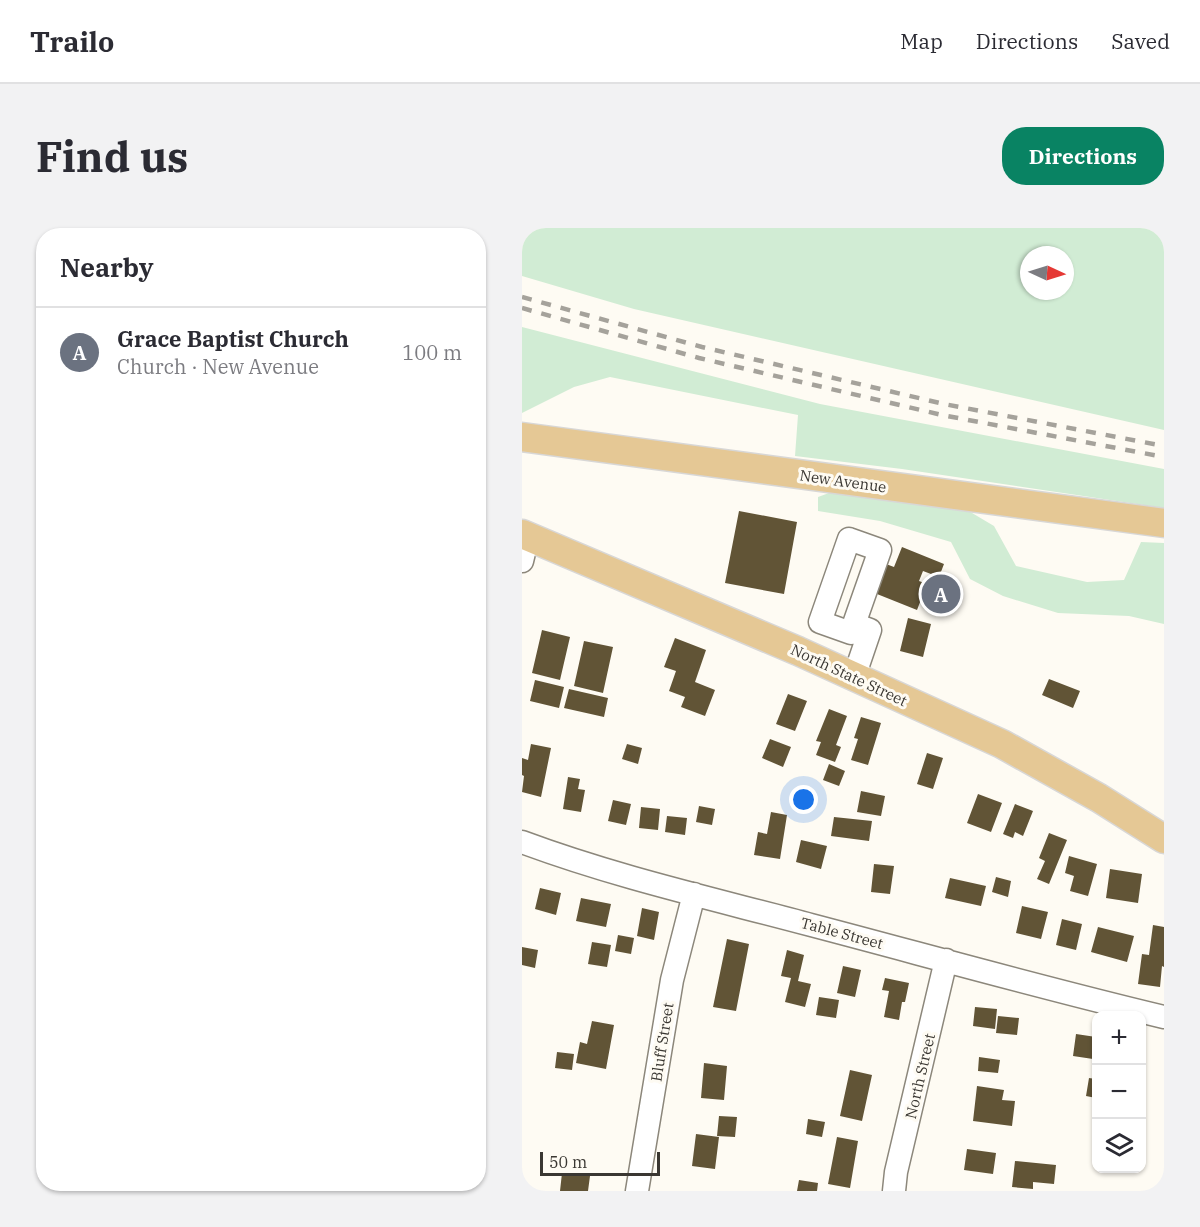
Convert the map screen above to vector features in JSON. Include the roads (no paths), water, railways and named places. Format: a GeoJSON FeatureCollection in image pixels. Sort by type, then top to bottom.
{"type":"FeatureCollection","features":[{"type":"Feature","properties":{"kind":"main road","name":"New Avenue"},"geometry":{"type":"LineString","coordinates":[[522,437],[1164,523]]}},
{"type":"Feature","properties":{"kind":"main road","name":"North State Street"},"geometry":{"type":"LineString","coordinates":[[524,544],[700,609],[1002,744],[1099,798],[1164,839]]}},
{"type":"Feature","properties":{"kind":"street"},"geometry":{"type":"LineString","coordinates":[[845,673],[853,628]]}},
{"type":"Feature","properties":{"kind":"street","name":"Table Street"},"geometry":{"type":"LineString","coordinates":[[522,842],[566,858],[694,894],[946,960],[1043,988],[1164,1017]]}},
{"type":"Feature","properties":{"kind":"street","name":"Bluff Street"},"geometry":{"type":"LineString","coordinates":[[637,1191],[672,980],[694,894]]}},
{"type":"Feature","properties":{"kind":"street","name":"North Street"},"geometry":{"type":"LineString","coordinates":[[894,1191],[946,960]]}},
{"type":"Feature","properties":{"kind":"railway"},"geometry":{"type":"LineString","coordinates":[[522,297],[702,347],[944,404],[1164,446]]}},
{"type":"Feature","properties":{"kind":"railway"},"geometry":{"type":"LineString","coordinates":[[522,308],[699,358],[942,415],[1164,457]]}},
{"type":"Feature","properties":{"kind":"place","name":"Grace Baptist Church"},"geometry":{"type":"Point","coordinates":[941,594]}}]}
